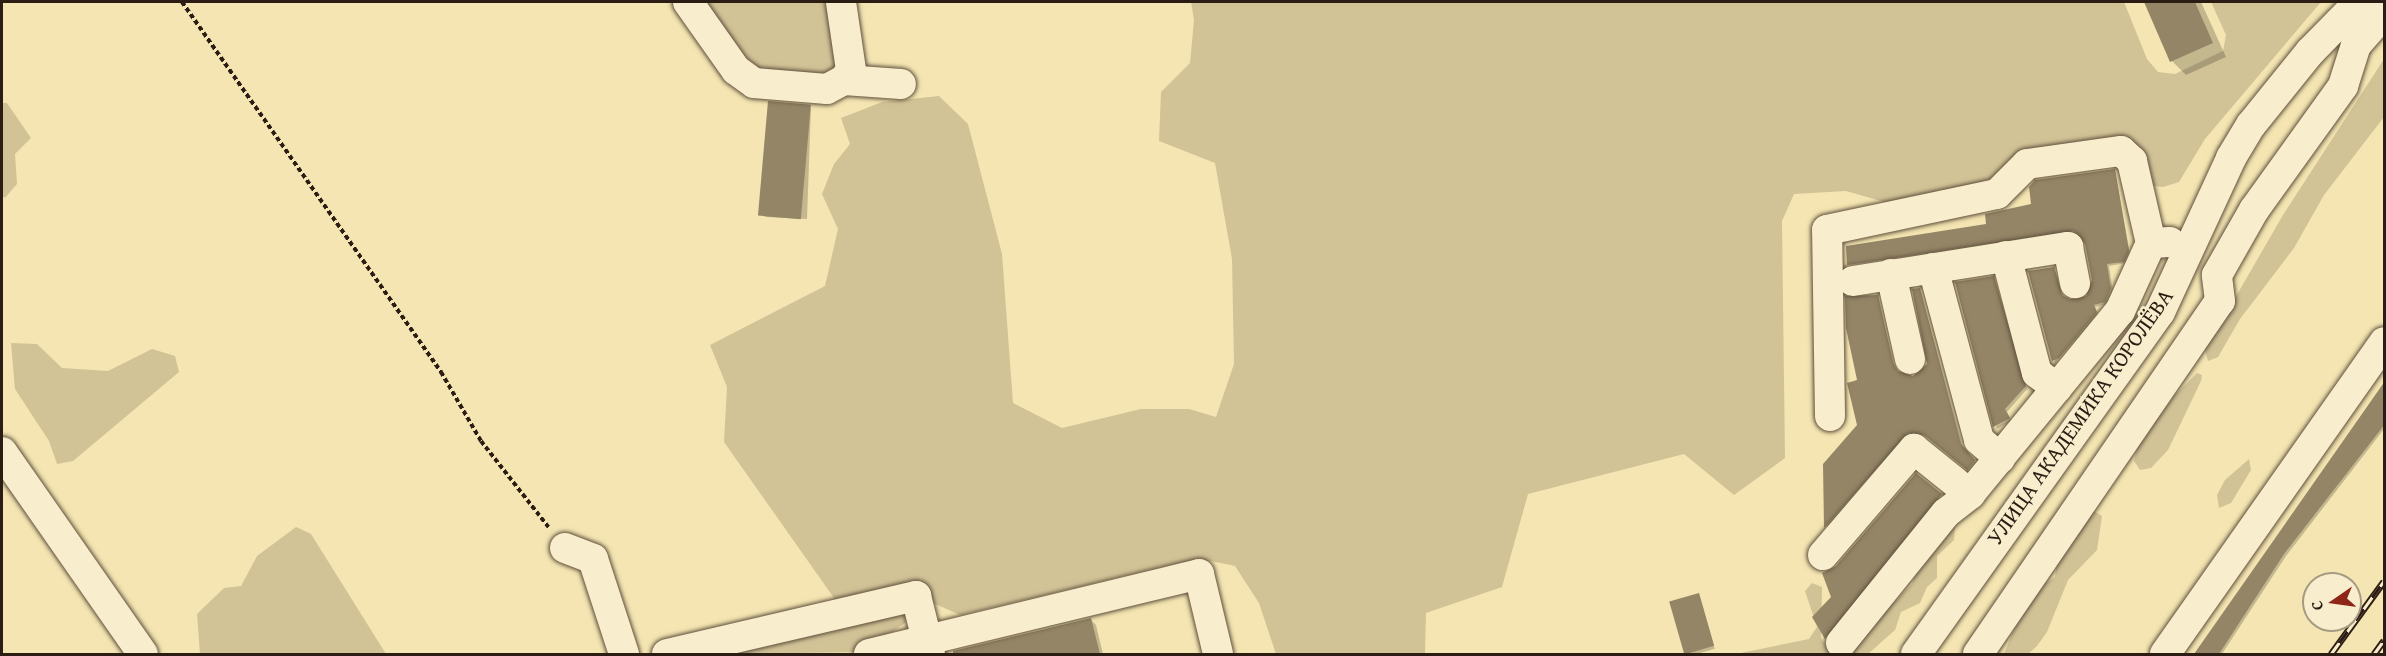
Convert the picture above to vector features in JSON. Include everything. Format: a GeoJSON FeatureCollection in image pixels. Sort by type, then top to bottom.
{"type":"FeatureCollection","features":[{"type":"Feature","properties":{"kind":"street"},"geometry":{"type":"LineString","coordinates":[[688,2],[736,70],[754,84],[826,89],[844,80],[851,70],[841,2]]}},
{"type":"Feature","properties":{"kind":"street","name":"УЛИЦА АКАДЕМИКА КОРОЛЁВА"},"geometry":{"type":"LineString","coordinates":[[1916,654],[2160,312],[2231,158],[2251,125],[2310,52],[2359,2]]}},
{"type":"Feature","properties":{"kind":"street"},"geometry":{"type":"LineString","coordinates":[[1978,654],[2220,301],[2217,275],[2249,219],[2343,86],[2356,45],[2385,13]]}},
{"type":"Feature","properties":{"kind":"street"},"geometry":{"type":"LineString","coordinates":[[844,80],[902,84]]}},
{"type":"Feature","properties":{"kind":"street"},"geometry":{"type":"LineString","coordinates":[[1830,416],[1827,230],[1997,194],[2027,164],[2121,151],[2132,161],[2151,243],[2120,312],[1970,494],[1946,513],[1841,643]]}},
{"type":"Feature","properties":{"kind":"street"},"geometry":{"type":"LineString","coordinates":[[2151,243],[2193,241]]}},
{"type":"Feature","properties":{"kind":"street"},"geometry":{"type":"LineString","coordinates":[[1853,280],[2068,247],[2075,283]]}},
{"type":"Feature","properties":{"kind":"street"},"geometry":{"type":"LineString","coordinates":[[2006,256],[2037,373],[2057,388]]}},
{"type":"Feature","properties":{"kind":"street"},"geometry":{"type":"LineString","coordinates":[[1933,268],[1979,440],[2000,458]]}},
{"type":"Feature","properties":{"kind":"street"},"geometry":{"type":"LineString","coordinates":[[1891,274],[1910,358]]}},
{"type":"Feature","properties":{"kind":"street"},"geometry":{"type":"LineString","coordinates":[[2165,654],[2385,342]]}},
{"type":"Feature","properties":{"kind":"street"},"geometry":{"type":"LineString","coordinates":[[1823,555],[1914,449],[1970,494]]}},
{"type":"Feature","properties":{"kind":"street"},"geometry":{"type":"LineString","coordinates":[[2,452],[143,654]]}},
{"type":"Feature","properties":{"kind":"street"},"geometry":{"type":"LineString","coordinates":[[565,548],[592,559],[624,654]]}},
{"type":"Feature","properties":{"kind":"street"},"geometry":{"type":"LineString","coordinates":[[869,654],[928,647],[1199,574],[1218,654]]}},
{"type":"Feature","properties":{"kind":"street"},"geometry":{"type":"LineString","coordinates":[[668,654],[916,596],[928,647]]}},
{"type":"Feature","properties":{"kind":"path"},"geometry":{"type":"LineString","coordinates":[[182,2],[441,372],[481,441],[565,548]]}},
{"type":"Feature","properties":{"kind":"shaded area"},"geometry":{"type":"Polygon","coordinates":[[[698,2],[828,2],[838,59],[835,73],[762,77],[698,2]]]}},
{"type":"Feature","properties":{"kind":"shaded area"},"geometry":{"type":"Polygon","coordinates":[[[1191,2],[2124,2],[2147,59],[2158,72],[2175,74],[2223,51],[2226,35],[2211,2],[2321,2],[2205,139],[2179,182],[2163,187],[2147,185],[2112,146],[1895,205],[1846,191],[1794,194],[1782,221],[1785,458],[1734,495],[1684,454],[1528,494],[1502,587],[1426,613],[1425,654],[1276,654],[1259,603],[1235,566],[1211,561],[1183,562],[960,615],[933,603],[864,652],[719,654],[817,632],[834,598],[724,442],[727,387],[710,345],[825,286],[838,229],[822,194],[834,164],[850,144],[841,118],[882,102],[939,96],[968,124],[1002,254],[1013,403],[1062,428],[1141,409],[1189,409],[1216,417],[1234,364],[1232,259],[1215,163],[1159,141],[1161,92],[1190,63],[1194,20],[1191,2]]]}},
{"type":"Feature","properties":{"kind":"shaded area"},"geometry":{"type":"Polygon","coordinates":[[[2384,59],[2384,117],[2324,195],[2294,248],[2240,319],[2218,357],[2208,361],[2205,350],[2283,215],[2384,59]]]}},
{"type":"Feature","properties":{"kind":"shaded area"},"geometry":{"type":"Polygon","coordinates":[[[2,103],[7,103],[31,138],[15,154],[17,184],[5,198],[2,196],[2,103]]]}},
{"type":"Feature","properties":{"kind":"shaded area"},"geometry":{"type":"Polygon","coordinates":[[[11,343],[37,344],[62,368],[108,371],[152,349],[175,356],[179,372],[73,461],[57,464],[49,441],[15,389],[11,343]]]}},
{"type":"Feature","properties":{"kind":"shaded area"},"geometry":{"type":"Polygon","coordinates":[[[2197,373],[2202,375],[2201,381],[2168,450],[2151,468],[2140,470],[2134,461],[2138,444],[2174,396],[2197,373]]]}},
{"type":"Feature","properties":{"kind":"shaded area"},"geometry":{"type":"Polygon","coordinates":[[[2249,459],[2251,470],[2231,503],[2219,508],[2217,495],[2225,480],[2249,459]]]}},
{"type":"Feature","properties":{"kind":"shaded area"},"geometry":{"type":"Polygon","coordinates":[[[2089,508],[2102,516],[2097,550],[2068,580],[2047,632],[2037,646],[2028,654],[2004,654],[2028,595],[2055,577],[2058,554],[2089,508]]]}},
{"type":"Feature","properties":{"kind":"shaded area"},"geometry":{"type":"Polygon","coordinates":[[[1955,525],[1954,540],[1937,556],[1937,578],[1927,587],[1920,603],[1901,612],[1895,630],[1868,654],[1844,654],[1912,584],[1919,563],[1955,525]]]}},
{"type":"Feature","properties":{"kind":"shaded area"},"geometry":{"type":"Polygon","coordinates":[[[296,527],[311,534],[386,654],[200,654],[197,614],[224,588],[241,586],[257,556],[296,527]]]}},
{"type":"Feature","properties":{"kind":"shaded area"},"geometry":{"type":"Polygon","coordinates":[[[1812,583],[1822,587],[1821,638],[1832,654],[1736,654],[1809,639],[1817,627],[1805,591],[1812,583]]]}},
{"type":"Feature","properties":{"kind":"building"},"geometry":{"type":"Polygon","coordinates":[[[2144,2],[2195,2],[2213,43],[2170,62],[2144,2]]]}},
{"type":"Feature","properties":{"kind":"building"},"geometry":{"type":"Polygon","coordinates":[[[768,101],[811,105],[801,219],[758,216],[768,101]]]}},
{"type":"Feature","properties":{"kind":"building"},"geometry":{"type":"Polygon","coordinates":[[[2115,169],[2129,251],[2124,262],[2107,264],[2111,288],[2105,302],[2094,305],[2097,312],[2059,358],[2052,361],[2028,271],[2054,267],[2062,295],[2070,299],[2086,296],[2092,280],[2085,244],[2074,231],[1847,265],[1846,246],[1986,224],[1985,214],[2031,204],[2029,187],[2035,180],[2115,169]]]}},
{"type":"Feature","properties":{"kind":"building"},"geometry":{"type":"Polygon","coordinates":[[[1994,276],[2026,386],[2005,409],[2010,418],[1993,427],[1955,282],[1994,276]]]}},
{"type":"Feature","properties":{"kind":"building"},"geometry":{"type":"Polygon","coordinates":[[[1920,288],[1961,444],[1975,460],[1967,470],[1924,435],[1908,433],[1824,528],[1823,464],[1857,425],[1847,383],[1857,380],[1846,328],[1845,296],[1878,295],[1893,363],[1898,371],[1913,376],[1927,364],[1912,289],[1920,288]]]}},
{"type":"Feature","properties":{"kind":"building"},"geometry":{"type":"Polygon","coordinates":[[[2385,381],[2385,424],[2284,554],[2219,654],[2194,654],[2385,381]]]}},
{"type":"Feature","properties":{"kind":"building"},"geometry":{"type":"Polygon","coordinates":[[[1916,473],[1942,494],[1825,639],[1812,617],[1831,597],[1822,573],[1836,566],[1916,473]]]}},
{"type":"Feature","properties":{"kind":"building"},"geometry":{"type":"Polygon","coordinates":[[[1699,593],[1714,646],[1684,654],[1669,602],[1699,593]]]}},
{"type":"Feature","properties":{"kind":"building"},"geometry":{"type":"Polygon","coordinates":[[[1091,618],[1100,654],[953,654],[953,651],[1091,618]]]}},
{"type":"Feature","properties":{"kind":"railway"},"geometry":{"type":"LineString","coordinates":[[2331,654],[2384,581]]}},
{"type":"Feature","properties":{"kind":"railway"},"geometry":{"type":"LineString","coordinates":[[2374,654],[2384,640]]}}]}
